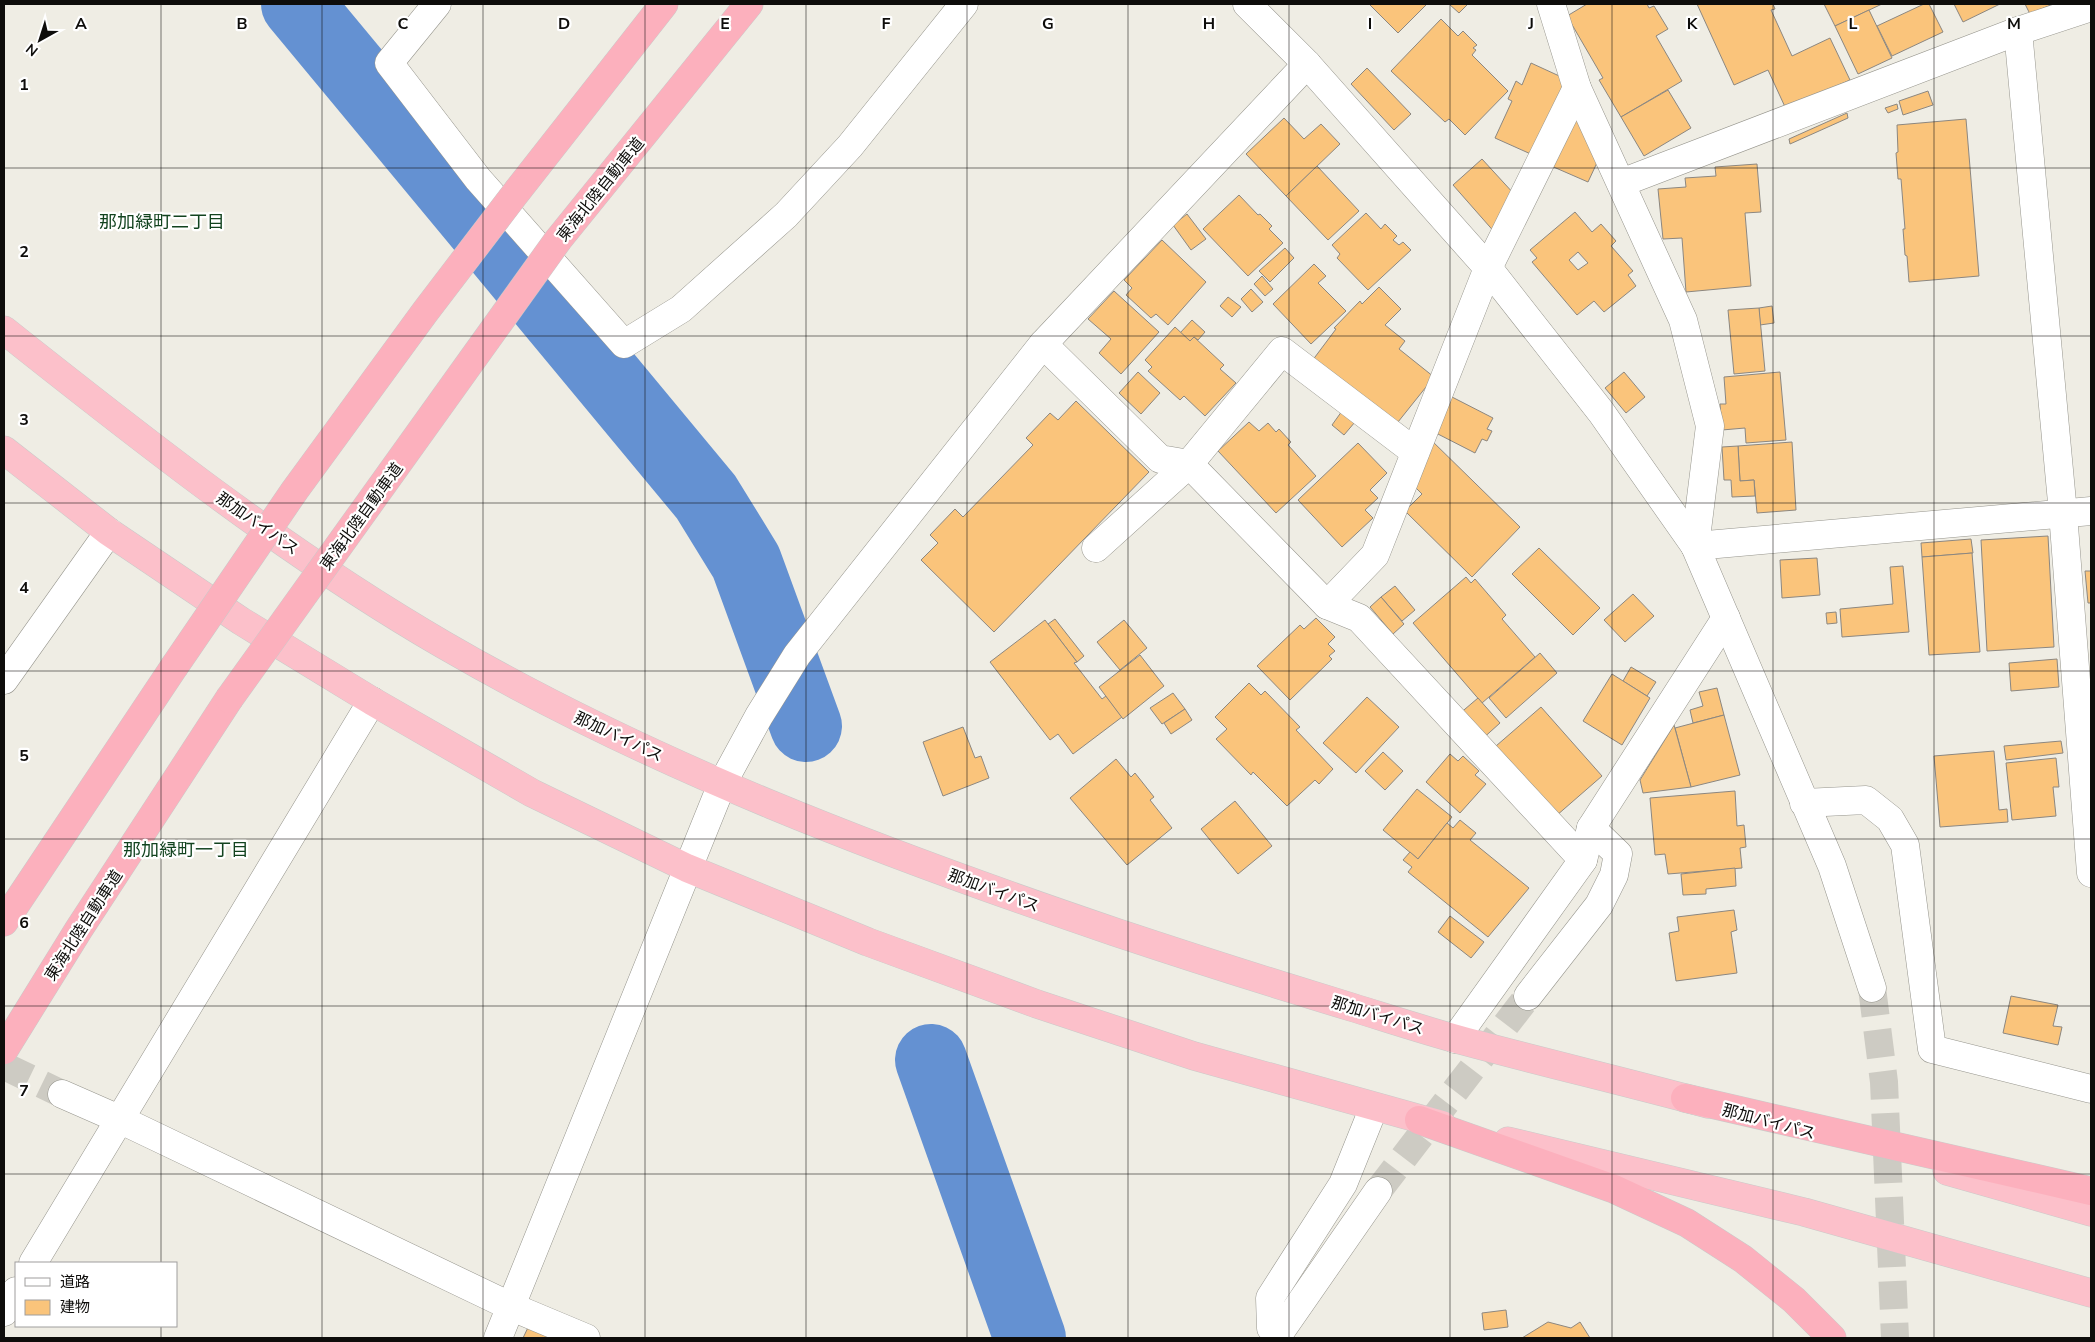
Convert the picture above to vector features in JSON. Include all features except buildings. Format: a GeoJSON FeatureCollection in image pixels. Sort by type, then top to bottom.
{"type":"FeatureCollection","features":[{"type":"Feature","properties":{"kind":"highway"},"geometry":{"type":"LineString","coordinates":[[4,922],[294,490],[424,312],[664,4]]}},
{"type":"Feature","properties":{"kind":"highway","name":"東海北陸自動車道"},"geometry":{"type":"LineString","coordinates":[[4,1050],[79,930],[229,699],[558,240],[749,4]]}},
{"type":"Feature","properties":{"kind":"highway","name":"那加バイパス"},"geometry":{"type":"LineString","coordinates":[[4,330],[160,453],[281,541],[434,639],[578,718],[722,784],[873,846],[1030,903],[1211,964],[1455,1039],[1685,1098],[2091,1212]]}},
{"type":"Feature","properties":{"kind":"highway"},"geometry":{"type":"LineString","coordinates":[[4,450],[109,532],[241,621],[372,702],[532,793],[687,868],[868,942],[1037,1004],[1194,1056],[1419,1120],[1804,1212],[2091,1293]]}},
{"type":"Feature","properties":{"kind":"highway"},"geometry":{"type":"LineString","coordinates":[[1685,1098],[2091,1191]]}},
{"type":"Feature","properties":{"kind":"highway"},"geometry":{"type":"LineString","coordinates":[[1419,1120],[1614,1188],[1687,1223],[1743,1259],[1794,1300],[1832,1338]]}},
{"type":"Feature","properties":{"kind":"street"},"geometry":{"type":"LineString","coordinates":[[437,4],[390,63],[478,178],[624,344],[681,309],[786,215],[850,146],[964,4]]}},
{"type":"Feature","properties":{"kind":"street"},"geometry":{"type":"LineString","coordinates":[[1247,4],[1306,64],[1488,268],[1601,412],[1695,546],[1832,866],[1872,988]]}},
{"type":"Feature","properties":{"kind":"street"},"geometry":{"type":"LineString","coordinates":[[1551,4],[1577,88],[1684,320],[1710,426],[1695,546]]}},
{"type":"Feature","properties":{"kind":"street"},"geometry":{"type":"LineString","coordinates":[[1621,183],[2018,31],[2091,7]]}},
{"type":"Feature","properties":{"kind":"street"},"geometry":{"type":"LineString","coordinates":[[2018,31],[2063,513],[2091,872]]}},
{"type":"Feature","properties":{"kind":"street"},"geometry":{"type":"LineString","coordinates":[[498,1338],[722,784],[759,716],[797,655],[1044,344],[1306,64]]}},
{"type":"Feature","properties":{"kind":"street"},"geometry":{"type":"LineString","coordinates":[[1327,606],[1375,555],[1488,268],[1577,88]]}},
{"type":"Feature","properties":{"kind":"street"},"geometry":{"type":"LineString","coordinates":[[1044,344],[1160,459],[1189,464],[1327,606],[1359,618],[1583,860]]}},
{"type":"Feature","properties":{"kind":"street"},"geometry":{"type":"LineString","coordinates":[[1096,548],[1189,464],[1282,351],[1415,452]]}},
{"type":"Feature","properties":{"kind":"street"},"geometry":{"type":"LineString","coordinates":[[1695,546],[2091,511]]}},
{"type":"Feature","properties":{"kind":"street"},"geometry":{"type":"LineString","coordinates":[[4,680],[109,532]]}},
{"type":"Feature","properties":{"kind":"street"},"geometry":{"type":"LineString","coordinates":[[1455,1039],[1583,860],[1591,828],[1726,618]]}},
{"type":"Feature","properties":{"kind":"street"},"geometry":{"type":"LineString","coordinates":[[34,1262],[372,702]]}},
{"type":"Feature","properties":{"kind":"street"},"geometry":{"type":"LineString","coordinates":[[1804,803],[1866,800],[1890,819],[1905,846],[1932,1049],[2090,1086]]}},
{"type":"Feature","properties":{"kind":"street"},"geometry":{"type":"LineString","coordinates":[[1528,996],[1599,905],[1614,875],[1618,854],[1591,828]]}},
{"type":"Feature","properties":{"kind":"street"},"geometry":{"type":"LineString","coordinates":[[62,1094],[119,1119],[512,1307],[586,1338]]}},
{"type":"Feature","properties":{"kind":"street"},"geometry":{"type":"LineString","coordinates":[[1271,1335],[1270,1298],[1343,1184],[1374,1107]]}},
{"type":"Feature","properties":{"kind":"street"},"geometry":{"type":"LineString","coordinates":[[1271,1335],[1378,1191]]}},
{"type":"Feature","properties":{"kind":"street"},"geometry":{"type":"LineString","coordinates":[[4,1312],[15,1293]]}},
{"type":"Feature","properties":{"kind":"waterway"},"geometry":{"type":"LineString","coordinates":[[297,4],[706,497],[746,562],[806,726]]}},
{"type":"Feature","properties":{"kind":"waterway"},"geometry":{"type":"LineString","coordinates":[[931,1060],[1030,1338]]}},
{"type":"Feature","properties":{"kind":"tunnel"},"geometry":{"type":"LineString","coordinates":[[1872,988],[1884,1082],[1895,1338]]}},
{"type":"Feature","properties":{"kind":"tunnel"},"geometry":{"type":"LineString","coordinates":[[1378,1191],[1528,996]]}},
{"type":"Feature","properties":{"kind":"tunnel"},"geometry":{"type":"LineString","coordinates":[[4,1066],[62,1094]]}},
{"type":"Feature","properties":{"kind":"district","name":"那加緑町二丁目"},"geometry":{"type":"Point","coordinates":[162,222]}},
{"type":"Feature","properties":{"kind":"district","name":"那加緑町一丁目"},"geometry":{"type":"Point","coordinates":[186,850]}}]}
